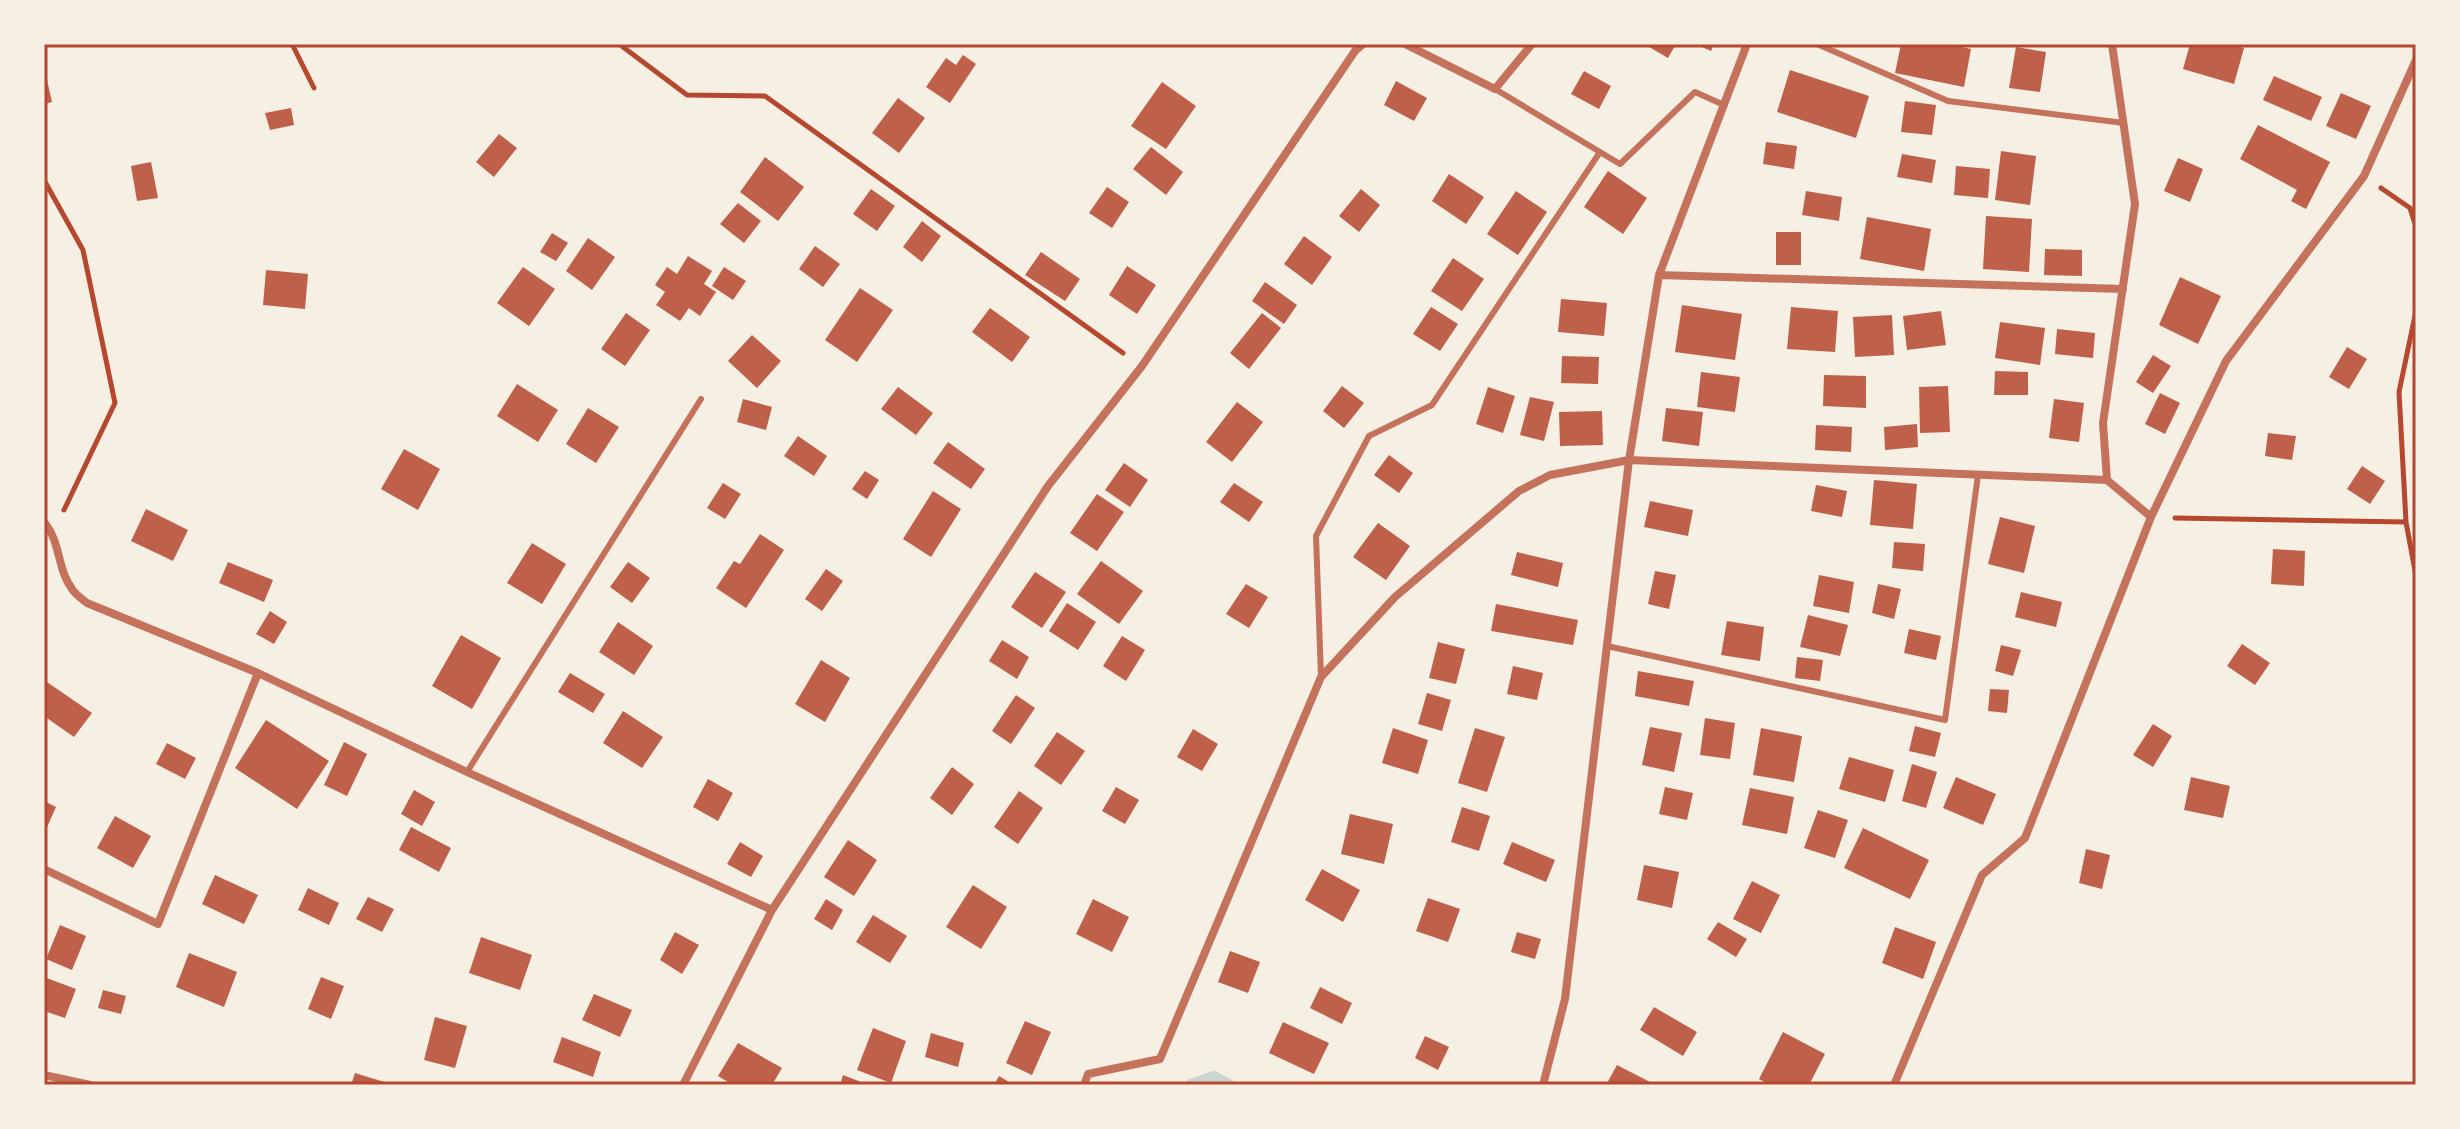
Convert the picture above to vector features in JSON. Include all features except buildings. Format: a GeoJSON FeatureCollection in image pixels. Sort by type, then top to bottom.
{"type":"FeatureCollection","features":[{"type":"Feature","properties":{"kind":"street"},"geometry":{"type":"LineString","coordinates":[[683,1085],[772,910],[1048,486],[1142,366],[1355,51],[1363,44]]}},
{"type":"Feature","properties":{"kind":"street"},"geometry":{"type":"LineString","coordinates":[[1405,44],[1495,89],[1532,44]]}},
{"type":"Feature","properties":{"kind":"street"},"geometry":{"type":"LineString","coordinates":[[1547,1084],[1565,999],[1629,460],[1659,275],[1747,44]]}},
{"type":"Feature","properties":{"kind":"street"},"geometry":{"type":"LineString","coordinates":[[2107,480],[2103,423],[2135,204],[2112,44]]}},
{"type":"Feature","properties":{"kind":"street"},"geometry":{"type":"LineString","coordinates":[[1894,1085],[1982,875],[2025,838],[2151,517],[2226,361],[2364,176],[2416,60]]}},
{"type":"Feature","properties":{"kind":"street"},"geometry":{"type":"LineString","coordinates":[[1659,275],[2123,289]]}},
{"type":"Feature","properties":{"kind":"street"},"geometry":{"type":"LineString","coordinates":[[1084,1085],[1088,1074],[1160,1059],[1321,677],[1395,597],[1519,491],[1550,475],[1629,460],[2107,480],[2151,517]]}},
{"type":"Feature","properties":{"kind":"street"},"geometry":{"type":"LineString","coordinates":[[44,522],[53,533],[71,589],[87,603],[258,673],[772,910]]}},
{"type":"Feature","properties":{"kind":"street"},"geometry":{"type":"LineString","coordinates":[[44,869],[158,924],[258,673]]}},
{"type":"Feature","properties":{"kind":"street"},"geometry":{"type":"LineString","coordinates":[[44,1075],[90,1085]]}},
{"type":"Feature","properties":{"kind":"lane"},"geometry":{"type":"LineString","coordinates":[[1817,44],[1948,101],[2124,123]]}},
{"type":"Feature","properties":{"kind":"lane"},"geometry":{"type":"LineString","coordinates":[[1495,89],[1620,164],[1695,92],[1724,105]]}},
{"type":"Feature","properties":{"kind":"lane"},"geometry":{"type":"LineString","coordinates":[[1321,677],[1316,536],[1335,498],[1369,436],[1432,405],[1600,152]]}},
{"type":"Feature","properties":{"kind":"lane"},"geometry":{"type":"LineString","coordinates":[[467,772],[701,399]]}},
{"type":"Feature","properties":{"kind":"lane"},"geometry":{"type":"LineString","coordinates":[[1607,646],[1945,720],[1978,475]]}},
{"type":"Feature","properties":{"kind":"path"},"geometry":{"type":"LineString","coordinates":[[292,44],[314,88]]}},
{"type":"Feature","properties":{"kind":"path"},"geometry":{"type":"LineString","coordinates":[[619,44],[687,95],[765,96],[1142,366]]}},
{"type":"Feature","properties":{"kind":"path"},"geometry":{"type":"LineString","coordinates":[[2364,176],[2410,208],[2416,227]]}},
{"type":"Feature","properties":{"kind":"path"},"geometry":{"type":"LineString","coordinates":[[44,180],[83,250],[115,403],[53,533]]}},
{"type":"Feature","properties":{"kind":"path"},"geometry":{"type":"LineString","coordinates":[[2416,311],[2399,392],[2406,522],[2416,576]]}},
{"type":"Feature","properties":{"kind":"path"},"geometry":{"type":"LineString","coordinates":[[2151,517],[2406,522]]}},
{"type":"Feature","properties":{"kind":"waterway"},"geometry":{"type":"LineString","coordinates":[[1191,1085],[1214,1077],[1229,1085]]}}]}
